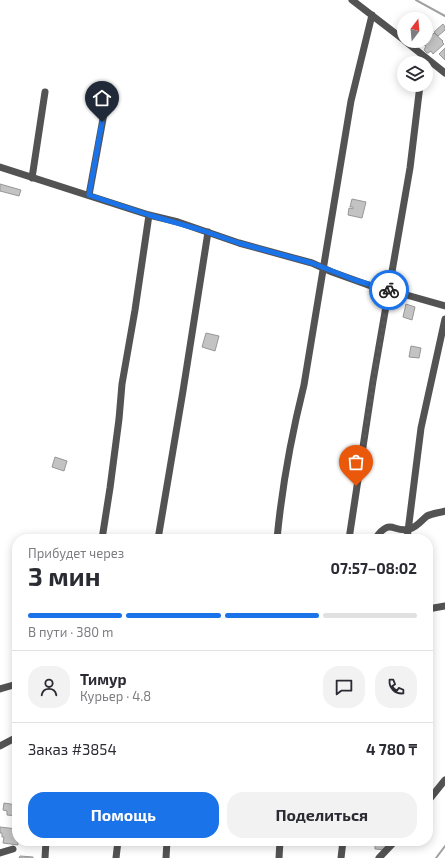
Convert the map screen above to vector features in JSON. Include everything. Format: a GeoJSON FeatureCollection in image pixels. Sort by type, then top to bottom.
{"type":"FeatureCollection","features":[{"type":"Feature","properties":{"kind":"street"},"geometry":{"type":"LineString","coordinates":[[352,0],[397,35]]}},
{"type":"Feature","properties":{"kind":"street"},"geometry":{"type":"LineString","coordinates":[[278,534],[284,475],[295,419],[304,385],[351,101],[372,15]]}},
{"type":"Feature","properties":{"kind":"street"},"geometry":{"type":"LineString","coordinates":[[411,48],[420,56]]}},
{"type":"Feature","properties":{"kind":"street"},"geometry":{"type":"LineString","coordinates":[[433,66],[445,73]]}},
{"type":"Feature","properties":{"kind":"street"},"geometry":{"type":"LineString","coordinates":[[32,178],[45,92]]}},
{"type":"Feature","properties":{"kind":"street"},"geometry":{"type":"LineString","coordinates":[[350,534],[373,381],[410,168],[419,92]]}},
{"type":"Feature","properties":{"kind":"street"},"geometry":{"type":"LineString","coordinates":[[89,195],[105,108]]}},
{"type":"Feature","properties":{"kind":"street"},"geometry":{"type":"LineString","coordinates":[[0,167],[239,243],[312,263],[366,284],[445,306]]}},
{"type":"Feature","properties":{"kind":"street"},"geometry":{"type":"LineString","coordinates":[[103,534],[119,419],[122,384],[149,215]]}},
{"type":"Feature","properties":{"kind":"street"},"geometry":{"type":"LineString","coordinates":[[159,534],[208,232]]}},
{"type":"Feature","properties":{"kind":"street"},"geometry":{"type":"LineString","coordinates":[[408,534],[421,428],[445,320]]}},
{"type":"Feature","properties":{"kind":"street"},"geometry":{"type":"LineString","coordinates":[[379,534],[382,530],[391,526],[408,530],[416,527],[428,515],[445,511]]}},
{"type":"Feature","properties":{"kind":"street"},"geometry":{"type":"LineString","coordinates":[[433,608],[445,606]]}},
{"type":"Feature","properties":{"kind":"street"},"geometry":{"type":"LineString","coordinates":[[0,689],[12,685]]}},
{"type":"Feature","properties":{"kind":"street"},"geometry":{"type":"LineString","coordinates":[[0,746],[12,740]]}},
{"type":"Feature","properties":{"kind":"street"},"geometry":{"type":"LineString","coordinates":[[433,795],[445,780]]}},
{"type":"Feature","properties":{"kind":"street"},"geometry":{"type":"LineString","coordinates":[[45,858],[46,846]]}},
{"type":"Feature","properties":{"kind":"street"},"geometry":{"type":"LineString","coordinates":[[116,858],[117,846]]}},
{"type":"Feature","properties":{"kind":"street"},"geometry":{"type":"LineString","coordinates":[[166,858],[167,846]]}},
{"type":"Feature","properties":{"kind":"street"},"geometry":{"type":"LineString","coordinates":[[279,858],[280,846]]}},
{"type":"Feature","properties":{"kind":"street"},"geometry":{"type":"LineString","coordinates":[[341,858],[342,846]]}},
{"type":"Feature","properties":{"kind":"street"},"geometry":{"type":"LineString","coordinates":[[380,858],[391,846]]}},
{"type":"Feature","properties":{"kind":"street"},"geometry":{"type":"LineString","coordinates":[[0,853],[13,849]]}},
{"type":"Feature","properties":{"kind":"building"},"geometry":{"type":"Polygon","coordinates":[[[443,24],[445,30],[438,36],[434,32],[443,24]]]}},
{"type":"Feature","properties":{"kind":"building"},"geometry":{"type":"Polygon","coordinates":[[[434,33],[443,41],[442,42],[444,44],[433,54],[431,51],[427,53],[424,50],[425,48],[433,48],[434,33]]]}},
{"type":"Feature","properties":{"kind":"building"},"geometry":{"type":"Polygon","coordinates":[[[445,48],[445,60],[439,54],[445,48]]]}},
{"type":"Feature","properties":{"kind":"building"},"geometry":{"type":"Polygon","coordinates":[[[0,184],[21,190],[19,196],[0,191],[0,184]]]}},
{"type":"Feature","properties":{"kind":"building"},"geometry":{"type":"Polygon","coordinates":[[[352,199],[366,202],[362,218],[348,215],[349,208],[353,209],[353,207],[350,207],[352,199]]]}},
{"type":"Feature","properties":{"kind":"building"},"geometry":{"type":"Polygon","coordinates":[[[406,304],[415,307],[412,320],[403,317],[406,304]]]}},
{"type":"Feature","properties":{"kind":"building"},"geometry":{"type":"Polygon","coordinates":[[[206,333],[219,336],[215,351],[202,347],[206,333]]]}},
{"type":"Feature","properties":{"kind":"building"},"geometry":{"type":"Polygon","coordinates":[[[411,346],[421,348],[419,358],[409,357],[411,346]]]}},
{"type":"Feature","properties":{"kind":"building"},"geometry":{"type":"Polygon","coordinates":[[[55,457],[67,461],[64,471],[52,467],[55,457]]]}},
{"type":"Feature","properties":{"kind":"building"},"geometry":{"type":"Polygon","coordinates":[[[4,803],[12,804],[12,816],[7,815],[7,811],[3,810],[4,803]]]}},
{"type":"Feature","properties":{"kind":"building"},"geometry":{"type":"Polygon","coordinates":[[[0,827],[12,828],[12,844],[3,843],[4,837],[2,837],[2,833],[0,833],[0,827]]]}},
{"type":"Feature","properties":{"kind":"building"},"geometry":{"type":"Polygon","coordinates":[[[375,846],[386,846],[386,850],[375,849],[375,846]]]}},
{"type":"Feature","properties":{"kind":"building"},"geometry":{"type":"Polygon","coordinates":[[[20,856],[33,857],[33,858],[19,858],[20,856]]]}},
{"type":"Feature","properties":{"kind":"waterway"},"geometry":{"type":"LineString","coordinates":[[416,0],[445,16]]}},
{"type":"Feature","properties":{"kind":"waterway"},"geometry":{"type":"LineString","coordinates":[[436,858],[445,846]]}},
{"type":"Feature","properties":{"kind":"way so far"},"geometry":{"type":"LineString","coordinates":[[356,486],[389,290]]}},
{"type":"Feature","properties":{"kind":"route"},"geometry":{"type":"LineString","coordinates":[[102,122],[89,195],[149,215],[178,222],[239,243],[312,263],[371,286],[389,290]]}}]}
